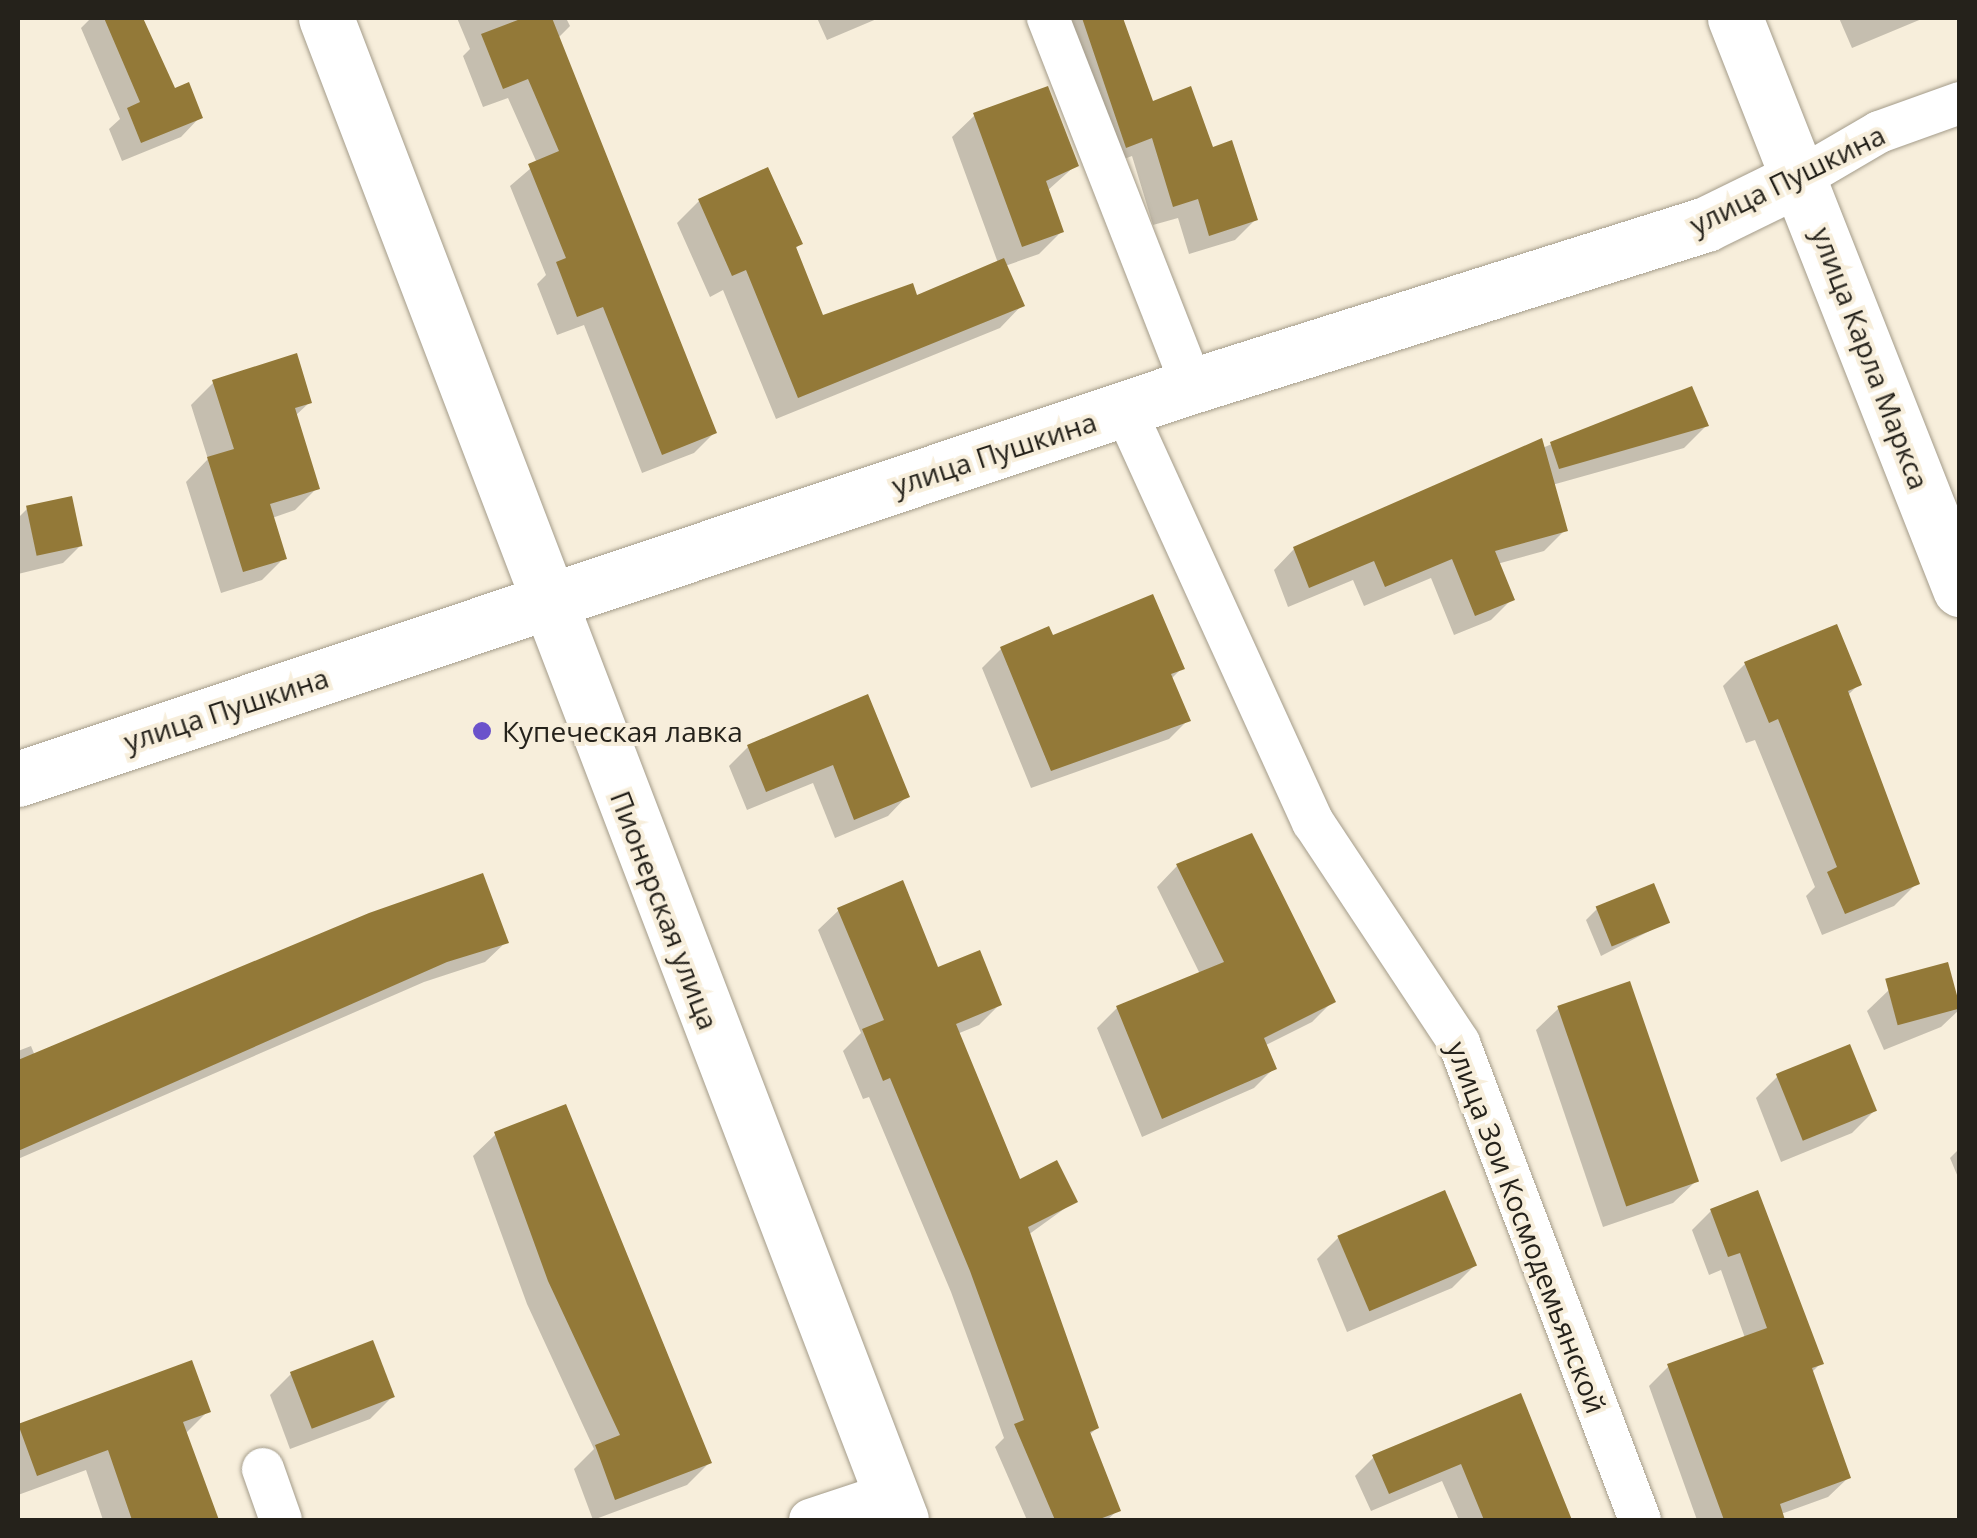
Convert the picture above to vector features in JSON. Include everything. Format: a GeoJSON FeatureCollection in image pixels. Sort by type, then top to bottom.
{"type":"FeatureCollection","features":[{"type":"Feature","properties":{"kind":"street","name":"Пионерская улица"},"geometry":{"type":"LineString","coordinates":[[326,18],[546,602],[896,1506]]}},
{"type":"Feature","properties":{"kind":"street"},"geometry":{"type":"LineString","coordinates":[[1048,18],[1192,386]]}},
{"type":"Feature","properties":{"kind":"street","name":"улица Карла Маркса"},"geometry":{"type":"LineString","coordinates":[[1735,18],[1802,177],[1960,589]]}},
{"type":"Feature","properties":{"kind":"street","name":"улица Пушкина"},"geometry":{"type":"LineString","coordinates":[[18,778],[1192,386],[1706,224],[1802,177],[1879,132],[1960,103]]}},
{"type":"Feature","properties":{"kind":"street","name":"улица Зои Космодемьянской"},"geometry":{"type":"LineString","coordinates":[[1124,410],[1314,822],[1458,1043],[1640,1520]]}},
{"type":"Feature","properties":{"kind":"street"},"geometry":{"type":"LineString","coordinates":[[263,1470],[281,1520]]}},
{"type":"Feature","properties":{"kind":"street"},"geometry":{"type":"LineString","coordinates":[[810,1520],[896,1506]]}},
{"type":"Feature","properties":{"kind":"building"},"geometry":{"type":"Polygon","coordinates":[[[104,18],[143,18],[175,88],[189,82],[203,118],[141,143],[127,108],[140,102],[104,18]]]}},
{"type":"Feature","properties":{"kind":"building"},"geometry":{"type":"Polygon","coordinates":[[[523,18],[552,18],[717,433],[662,455],[603,307],[577,317],[556,262],[566,258],[528,164],[559,151],[528,79],[503,89],[481,34],[523,18]]]}},
{"type":"Feature","properties":{"kind":"building"},"geometry":{"type":"Polygon","coordinates":[[[1082,18],[1123,18],[1153,101],[1191,86],[1213,147],[1232,140],[1258,220],[1209,236],[1198,199],[1173,207],[1152,138],[1126,148],[1082,18]]]}},
{"type":"Feature","properties":{"kind":"building"},"geometry":{"type":"Polygon","coordinates":[[[1048,86],[1079,166],[1046,181],[1064,232],[1022,247],[973,113],[1048,86]]]}},
{"type":"Feature","properties":{"kind":"building"},"geometry":{"type":"Polygon","coordinates":[[[768,167],[803,244],[796,247],[823,315],[913,283],[917,295],[1004,258],[1025,306],[798,398],[746,270],[732,276],[698,199],[768,167]]]}},
{"type":"Feature","properties":{"kind":"building"},"geometry":{"type":"Polygon","coordinates":[[[297,353],[312,403],[295,408],[320,489],[270,504],[287,559],[243,572],[207,457],[234,449],[212,380],[297,353]]]}},
{"type":"Feature","properties":{"kind":"building"},"geometry":{"type":"Polygon","coordinates":[[[1692,386],[1709,426],[1559,469],[1550,442],[1692,386]]]}},
{"type":"Feature","properties":{"kind":"building"},"geometry":{"type":"Polygon","coordinates":[[[1542,438],[1568,531],[1495,551],[1515,600],[1475,616],[1452,559],[1385,587],[1374,561],[1309,588],[1293,547],[1542,438]]]}},
{"type":"Feature","properties":{"kind":"building"},"geometry":{"type":"Polygon","coordinates":[[[72,496],[83,546],[37,556],[26,506],[72,496]]]}},
{"type":"Feature","properties":{"kind":"building"},"geometry":{"type":"Polygon","coordinates":[[[1153,594],[1185,669],[1171,674],[1191,721],[1051,771],[1000,647],[1049,626],[1053,635],[1153,594]]]}},
{"type":"Feature","properties":{"kind":"building"},"geometry":{"type":"Polygon","coordinates":[[[1837,624],[1862,685],[1848,691],[1920,884],[1845,914],[1827,872],[1837,867],[1778,719],[1769,723],[1744,662],[1837,624]]]}},
{"type":"Feature","properties":{"kind":"building"},"geometry":{"type":"Polygon","coordinates":[[[868,694],[910,797],[854,820],[833,765],[766,792],[747,745],[868,694]]]}},
{"type":"Feature","properties":{"kind":"building"},"geometry":{"type":"Polygon","coordinates":[[[1252,833],[1336,1002],[1264,1038],[1277,1069],[1162,1119],[1116,1006],[1224,962],[1176,864],[1252,833]]]}},
{"type":"Feature","properties":{"kind":"building"},"geometry":{"type":"Polygon","coordinates":[[[483,873],[509,943],[447,962],[18,1151],[18,1060],[369,913],[483,873]]]}},
{"type":"Feature","properties":{"kind":"building"},"geometry":{"type":"Polygon","coordinates":[[[903,880],[938,967],[980,950],[1002,1005],[956,1024],[1020,1179],[1057,1160],[1078,1202],[1028,1227],[1099,1428],[1090,1432],[1121,1511],[1097,1520],[1055,1520],[1014,1424],[1024,1420],[970,1271],[890,1078],[883,1081],[862,1029],[884,1020],[837,908],[903,880]]]}},
{"type":"Feature","properties":{"kind":"building"},"geometry":{"type":"Polygon","coordinates":[[[1654,883],[1670,923],[1612,946],[1596,907],[1654,883]]]}},
{"type":"Feature","properties":{"kind":"building"},"geometry":{"type":"Polygon","coordinates":[[[1948,962],[1960,1008],[1898,1025],[1885,979],[1948,962]]]}},
{"type":"Feature","properties":{"kind":"building"},"geometry":{"type":"Polygon","coordinates":[[[1630,981],[1699,1181],[1626,1207],[1557,1006],[1630,981]]]}},
{"type":"Feature","properties":{"kind":"building"},"geometry":{"type":"Polygon","coordinates":[[[1850,1044],[1877,1111],[1803,1141],[1776,1074],[1850,1044]]]}},
{"type":"Feature","properties":{"kind":"building"},"geometry":{"type":"Polygon","coordinates":[[[566,1104],[712,1463],[615,1500],[595,1445],[620,1435],[548,1281],[494,1132],[566,1104]]]}},
{"type":"Feature","properties":{"kind":"building"},"geometry":{"type":"Polygon","coordinates":[[[1445,1190],[1477,1265],[1369,1311],[1337,1236],[1445,1190]]]}},
{"type":"Feature","properties":{"kind":"building"},"geometry":{"type":"Polygon","coordinates":[[[1758,1190],[1824,1364],[1812,1368],[1851,1478],[1780,1504],[1785,1520],[1724,1520],[1667,1364],[1767,1328],[1740,1253],[1728,1257],[1710,1209],[1758,1190]]]}},
{"type":"Feature","properties":{"kind":"building"},"geometry":{"type":"Polygon","coordinates":[[[373,1340],[395,1397],[312,1429],[290,1372],[373,1340]]]}},
{"type":"Feature","properties":{"kind":"building"},"geometry":{"type":"Polygon","coordinates":[[[192,1360],[211,1412],[183,1422],[219,1520],[132,1520],[108,1450],[37,1476],[18,1424],[192,1360]]]}},
{"type":"Feature","properties":{"kind":"building"},"geometry":{"type":"Polygon","coordinates":[[[1521,1393],[1572,1520],[1484,1520],[1461,1464],[1389,1494],[1372,1455],[1521,1393]]]}},
{"type":"Feature","properties":{"kind":"place","name":"Купеческая лавка"},"geometry":{"type":"Point","coordinates":[482,731]}}]}
